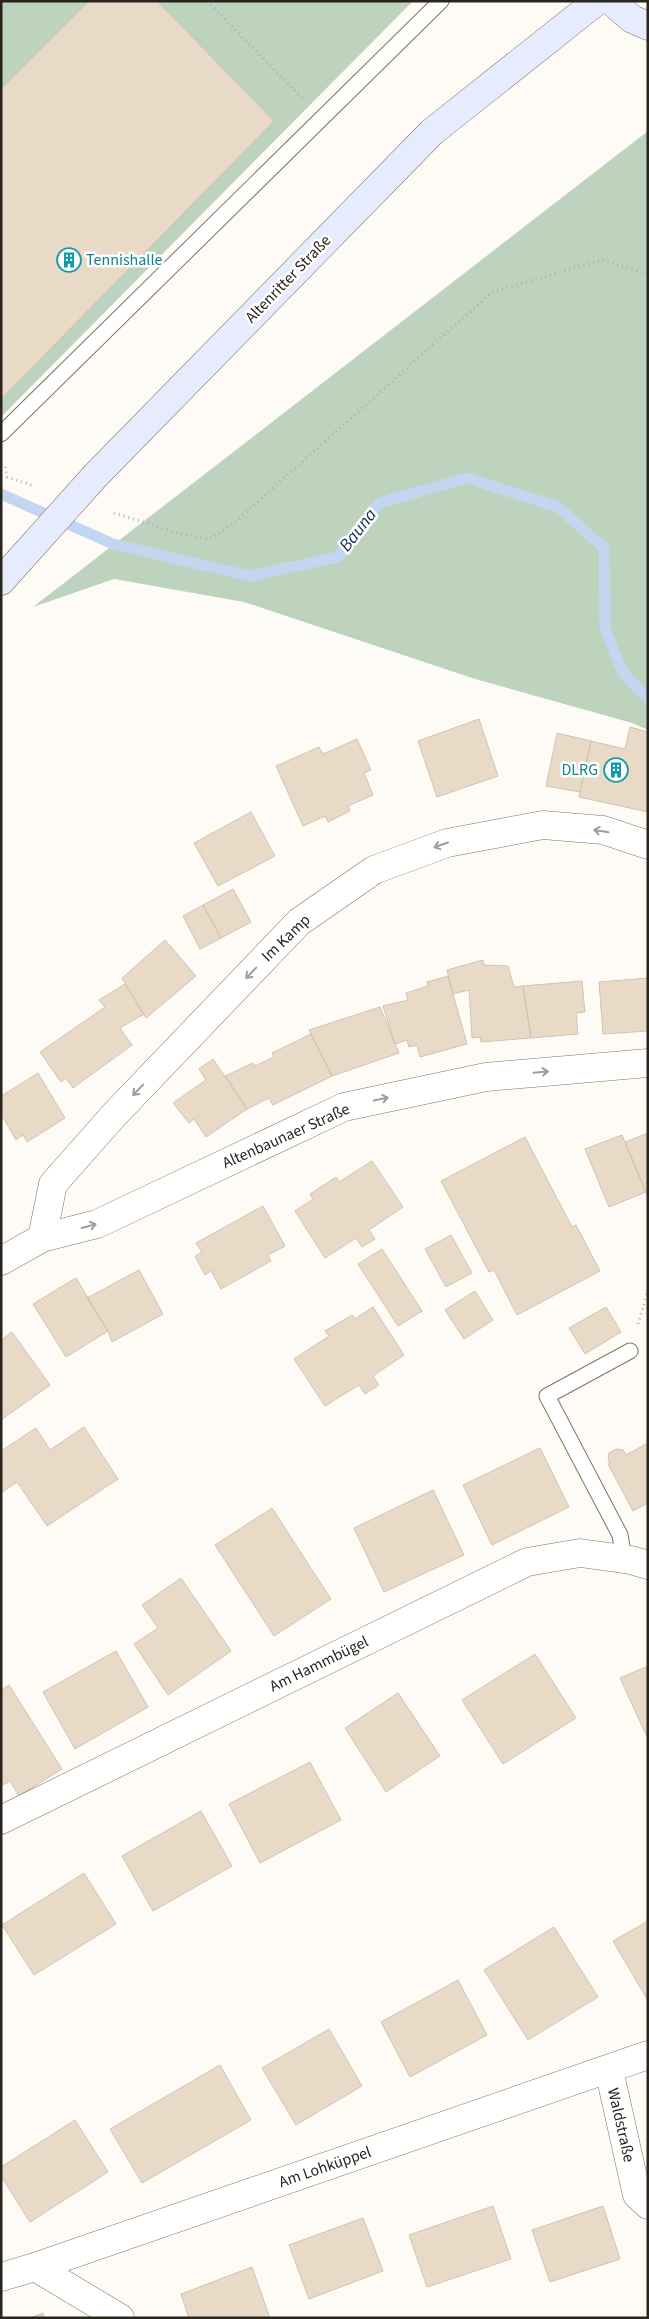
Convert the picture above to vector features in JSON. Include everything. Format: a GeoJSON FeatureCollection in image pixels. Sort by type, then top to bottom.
{"type":"FeatureCollection","features":[{"type":"Feature","properties":{"kind":"main road","name":"Altenritter Straße"},"geometry":{"type":"LineString","coordinates":[[10,572],[96,475],[432,132],[597,1]]}},
{"type":"Feature","properties":{"kind":"main road"},"geometry":{"type":"LineString","coordinates":[[611,1],[632,19],[648,26]]}},
{"type":"Feature","properties":{"kind":"street","name":"Im Kamp"},"geometry":{"type":"LineString","coordinates":[[42,1238],[53,1184],[115,1114],[299,922],[374,870],[447,843],[543,825],[603,830],[648,845]]}},
{"type":"Feature","properties":{"kind":"street","name":"Altenbaunaer Straße"},"geometry":{"type":"LineString","coordinates":[[1,1261],[42,1238],[97,1224],[344,1107],[486,1077],[648,1063]]}},
{"type":"Feature","properties":{"kind":"street","name":"Am Hammbügel"},"geometry":{"type":"LineString","coordinates":[[1,1820],[527,1562],[580,1553],[636,1562]]}},
{"type":"Feature","properties":{"kind":"street","name":"Am Lohküppel"},"geometry":{"type":"LineString","coordinates":[[1,2277],[35,2267],[648,2055]]}},
{"type":"Feature","properties":{"kind":"street","name":"Waldstraße"},"geometry":{"type":"LineString","coordinates":[[609,2070],[637,2195],[648,2205]]}},
{"type":"Feature","properties":{"kind":"street"},"geometry":{"type":"LineString","coordinates":[[35,2267],[120,2318]]}},
{"type":"Feature","properties":{"kind":"lane"},"geometry":{"type":"LineString","coordinates":[[1,434],[441,1]]}},
{"type":"Feature","properties":{"kind":"lane"},"geometry":{"type":"LineString","coordinates":[[630,1352],[547,1396],[636,1562]]}},
{"type":"Feature","properties":{"kind":"path"},"geometry":{"type":"LineString","coordinates":[[207,1],[323,119]]}},
{"type":"Feature","properties":{"kind":"path"},"geometry":{"type":"LineString","coordinates":[[114,513],[178,533],[209,538],[233,524],[492,292],[602,260],[648,274]]}},
{"type":"Feature","properties":{"kind":"path"},"geometry":{"type":"LineString","coordinates":[[1,465],[5,466],[7,477],[34,486]]}},
{"type":"Feature","properties":{"kind":"path"},"geometry":{"type":"LineString","coordinates":[[630,1352],[648,1290]]}},
{"type":"Feature","properties":{"kind":"green space","name":"Tennishalle"},"geometry":{"type":"Polygon","coordinates":[[[1,1],[413,1],[1,417],[1,1]]]}},
{"type":"Feature","properties":{"kind":"green space"},"geometry":{"type":"Polygon","coordinates":[[[648,131],[648,730],[632,723],[472,678],[244,602],[114,579],[33,607],[648,131]]]}},
{"type":"Feature","properties":{"kind":"building","name":"Tennishalle"},"geometry":{"type":"Polygon","coordinates":[[[89,1],[157,1],[274,121],[1,399],[1,89],[89,1]]]}},
{"type":"Feature","properties":{"kind":"building"},"geometry":{"type":"Polygon","coordinates":[[[479,719],[498,776],[437,797],[418,741],[479,719]]]}},
{"type":"Feature","properties":{"kind":"building","name":"DLRG"},"geometry":{"type":"Polygon","coordinates":[[[630,727],[648,732],[648,812],[579,797],[591,741],[625,749],[630,727]]]}},
{"type":"Feature","properties":{"kind":"building"},"geometry":{"type":"Polygon","coordinates":[[[557,733],[591,741],[580,792],[546,786],[557,733]]]}},
{"type":"Feature","properties":{"kind":"building"},"geometry":{"type":"Polygon","coordinates":[[[357,739],[371,770],[364,773],[373,795],[348,806],[350,811],[328,822],[325,816],[303,826],[276,766],[319,747],[323,754],[357,739]]]}},
{"type":"Feature","properties":{"kind":"building"},"geometry":{"type":"Polygon","coordinates":[[[251,812],[275,856],[218,886],[194,843],[251,812]]]}},
{"type":"Feature","properties":{"kind":"building"},"geometry":{"type":"Polygon","coordinates":[[[233,889],[251,922],[221,938],[203,905],[233,889]]]}},
{"type":"Feature","properties":{"kind":"building"},"geometry":{"type":"Polygon","coordinates":[[[203,905],[221,938],[200,949],[183,916],[203,905]]]}},
{"type":"Feature","properties":{"kind":"building"},"geometry":{"type":"Polygon","coordinates":[[[165,940],[196,976],[146,1018],[122,978],[165,940]]]}},
{"type":"Feature","properties":{"kind":"building"},"geometry":{"type":"Polygon","coordinates":[[[483,960],[484,965],[508,966],[514,987],[523,986],[531,1038],[481,1042],[480,1037],[472,1038],[469,990],[453,994],[447,970],[483,960]]]}},
{"type":"Feature","properties":{"kind":"building"},"geometry":{"type":"Polygon","coordinates":[[[448,976],[467,1044],[420,1057],[417,1045],[409,1047],[407,1040],[395,1044],[383,1006],[408,1000],[406,993],[428,986],[427,982],[448,976]]]}},
{"type":"Feature","properties":{"kind":"building"},"geometry":{"type":"Polygon","coordinates":[[[648,978],[648,1031],[603,1034],[599,982],[648,978]]]}},
{"type":"Feature","properties":{"kind":"building"},"geometry":{"type":"Polygon","coordinates":[[[582,981],[585,1012],[576,1013],[578,1034],[531,1038],[523,986],[582,981]]]}},
{"type":"Feature","properties":{"kind":"building"},"geometry":{"type":"Polygon","coordinates":[[[125,984],[144,1014],[120,1028],[132,1045],[73,1088],[66,1078],[61,1082],[40,1052],[105,1007],[99,1000],[125,984]]]}},
{"type":"Feature","properties":{"kind":"building"},"geometry":{"type":"Polygon","coordinates":[[[380,1007],[399,1053],[332,1076],[309,1030],[380,1007]]]}},
{"type":"Feature","properties":{"kind":"building"},"geometry":{"type":"Polygon","coordinates":[[[311,1034],[332,1076],[273,1105],[269,1098],[247,1109],[225,1076],[253,1063],[255,1066],[274,1057],[272,1053],[311,1034]]]}},
{"type":"Feature","properties":{"kind":"building"},"geometry":{"type":"Polygon","coordinates":[[[213,1059],[247,1109],[206,1137],[194,1119],[189,1123],[173,1103],[206,1080],[199,1069],[213,1059]]]}},
{"type":"Feature","properties":{"kind":"building"},"geometry":{"type":"Polygon","coordinates":[[[38,1073],[65,1118],[27,1142],[23,1135],[16,1140],[1,1114],[1,1092],[3,1095],[38,1073]]]}},
{"type":"Feature","properties":{"kind":"building"},"geometry":{"type":"Polygon","coordinates":[[[648,1133],[648,1197],[625,1142],[648,1133]]]}},
{"type":"Feature","properties":{"kind":"building"},"geometry":{"type":"Polygon","coordinates":[[[622,1135],[646,1192],[609,1207],[585,1149],[622,1135]]]}},
{"type":"Feature","properties":{"kind":"building"},"geometry":{"type":"Polygon","coordinates":[[[525,1137],[572,1227],[576,1225],[600,1271],[517,1315],[494,1270],[489,1272],[441,1181],[525,1137]]]}},
{"type":"Feature","properties":{"kind":"building"},"geometry":{"type":"Polygon","coordinates":[[[372,1161],[403,1207],[369,1230],[375,1239],[362,1247],[356,1238],[325,1258],[295,1211],[313,1199],[310,1194],[336,1177],[339,1182],[372,1161]]]}},
{"type":"Feature","properties":{"kind":"building"},"geometry":{"type":"Polygon","coordinates":[[[263,1206],[285,1246],[268,1255],[271,1261],[221,1289],[211,1271],[205,1275],[195,1256],[202,1252],[196,1243],[263,1206]]]}},
{"type":"Feature","properties":{"kind":"building"},"geometry":{"type":"Polygon","coordinates":[[[451,1235],[472,1273],[446,1287],[425,1249],[451,1235]]]}},
{"type":"Feature","properties":{"kind":"building"},"geometry":{"type":"Polygon","coordinates":[[[382,1249],[422,1311],[398,1326],[358,1264],[382,1249]]]}},
{"type":"Feature","properties":{"kind":"building"},"geometry":{"type":"Polygon","coordinates":[[[139,1270],[163,1314],[112,1342],[108,1331],[87,1298],[139,1270]]]}},
{"type":"Feature","properties":{"kind":"building"},"geometry":{"type":"Polygon","coordinates":[[[76,1278],[108,1331],[66,1357],[33,1304],[76,1278]]]}},
{"type":"Feature","properties":{"kind":"building"},"geometry":{"type":"Polygon","coordinates":[[[475,1291],[493,1320],[464,1339],[445,1310],[475,1291]]]}},
{"type":"Feature","properties":{"kind":"building"},"geometry":{"type":"Polygon","coordinates":[[[373,1307],[404,1355],[373,1376],[379,1385],[365,1394],[359,1385],[325,1406],[294,1359],[329,1336],[325,1331],[352,1315],[355,1319],[373,1307]]]}},
{"type":"Feature","properties":{"kind":"building"},"geometry":{"type":"Polygon","coordinates":[[[606,1307],[621,1332],[585,1354],[569,1328],[606,1307]]]}},
{"type":"Feature","properties":{"kind":"building"},"geometry":{"type":"Polygon","coordinates":[[[12,1332],[50,1385],[1,1420],[1,1340],[12,1332]]]}},
{"type":"Feature","properties":{"kind":"building"},"geometry":{"type":"Polygon","coordinates":[[[84,1427],[118,1479],[47,1526],[17,1482],[1,1493],[1,1451],[36,1428],[50,1450],[84,1427]]]}},
{"type":"Feature","properties":{"kind":"building"},"geometry":{"type":"Polygon","coordinates":[[[648,1443],[648,1503],[633,1511],[608,1464],[610,1463],[608,1460],[609,1453],[616,1449],[623,1450],[626,1455],[648,1443]]]}},
{"type":"Feature","properties":{"kind":"building"},"geometry":{"type":"Polygon","coordinates":[[[540,1448],[569,1507],[492,1545],[463,1485],[540,1448]]]}},
{"type":"Feature","properties":{"kind":"building"},"geometry":{"type":"Polygon","coordinates":[[[433,1490],[464,1555],[384,1592],[354,1528],[433,1490]]]}},
{"type":"Feature","properties":{"kind":"building"},"geometry":{"type":"Polygon","coordinates":[[[272,1508],[331,1599],[274,1636],[215,1545],[272,1508]]]}},
{"type":"Feature","properties":{"kind":"building"},"geometry":{"type":"Polygon","coordinates":[[[181,1578],[231,1651],[168,1695],[134,1644],[158,1628],[142,1605],[181,1578]]]}},
{"type":"Feature","properties":{"kind":"building"},"geometry":{"type":"Polygon","coordinates":[[[116,1651],[148,1707],[75,1749],[43,1692],[116,1651]]]}},
{"type":"Feature","properties":{"kind":"building"},"geometry":{"type":"Polygon","coordinates":[[[535,1654],[576,1718],[503,1764],[462,1700],[535,1654]]]}},
{"type":"Feature","properties":{"kind":"building"},"geometry":{"type":"Polygon","coordinates":[[[648,1666],[648,1737],[647,1737],[620,1678],[648,1666]]]}},
{"type":"Feature","properties":{"kind":"building"},"geometry":{"type":"Polygon","coordinates":[[[9,1685],[62,1769],[19,1796],[10,1781],[1,1786],[1,1690],[9,1685]]]}},
{"type":"Feature","properties":{"kind":"building"},"geometry":{"type":"Polygon","coordinates":[[[398,1693],[440,1756],[386,1792],[345,1728],[398,1693]]]}},
{"type":"Feature","properties":{"kind":"building"},"geometry":{"type":"Polygon","coordinates":[[[310,1762],[341,1820],[260,1863],[229,1804],[310,1762]]]}},
{"type":"Feature","properties":{"kind":"building"},"geometry":{"type":"Polygon","coordinates":[[[201,1811],[232,1866],[153,1911],[122,1856],[201,1811]]]}},
{"type":"Feature","properties":{"kind":"building"},"geometry":{"type":"Polygon","coordinates":[[[84,1873],[116,1924],[34,1975],[2,1925],[84,1873]]]}},
{"type":"Feature","properties":{"kind":"building"},"geometry":{"type":"Polygon","coordinates":[[[648,1921],[648,1998],[647,1999],[613,1941],[648,1921]]]}},
{"type":"Feature","properties":{"kind":"building"},"geometry":{"type":"Polygon","coordinates":[[[554,1927],[598,1997],[528,2040],[484,1970],[554,1927]]]}},
{"type":"Feature","properties":{"kind":"building"},"geometry":{"type":"Polygon","coordinates":[[[458,1980],[487,2035],[410,2077],[381,2022],[458,1980]]]}},
{"type":"Feature","properties":{"kind":"building"},"geometry":{"type":"Polygon","coordinates":[[[329,2029],[362,2086],[296,2125],[262,2068],[329,2029]]]}},
{"type":"Feature","properties":{"kind":"building"},"geometry":{"type":"Polygon","coordinates":[[[220,2065],[251,2120],[142,2183],[110,2129],[220,2065]]]}},
{"type":"Feature","properties":{"kind":"building"},"geometry":{"type":"Polygon","coordinates":[[[75,2120],[108,2172],[30,2222],[1,2176],[1,2167],[75,2120]]]}},
{"type":"Feature","properties":{"kind":"building"},"geometry":{"type":"Polygon","coordinates":[[[493,2206],[511,2259],[427,2287],[409,2235],[493,2206]]]}},
{"type":"Feature","properties":{"kind":"building"},"geometry":{"type":"Polygon","coordinates":[[[603,2206],[620,2259],[550,2282],[532,2230],[603,2206]]]}},
{"type":"Feature","properties":{"kind":"building"},"geometry":{"type":"Polygon","coordinates":[[[363,2218],[383,2271],[309,2299],[289,2245],[363,2218]]]}},
{"type":"Feature","properties":{"kind":"building"},"geometry":{"type":"Polygon","coordinates":[[[252,2267],[270,2318],[189,2318],[181,2294],[252,2267]]]}},
{"type":"Feature","properties":{"kind":"building"},"geometry":{"type":"Polygon","coordinates":[[[43,2313],[44,2318],[30,2318],[43,2313]]]}},
{"type":"Feature","properties":{"kind":"waterway","name":"Bauna"},"geometry":{"type":"LineString","coordinates":[[1,494],[113,544],[250,576],[338,557],[379,503],[467,478],[558,507],[604,548],[605,627],[621,670],[648,699]]}},
{"type":"Feature","properties":{"kind":"place","name":"Tennishalle"},"geometry":{"type":"Point","coordinates":[69,260]}},
{"type":"Feature","properties":{"kind":"place","name":"DLRG"},"geometry":{"type":"Point","coordinates":[616,770]}}]}
